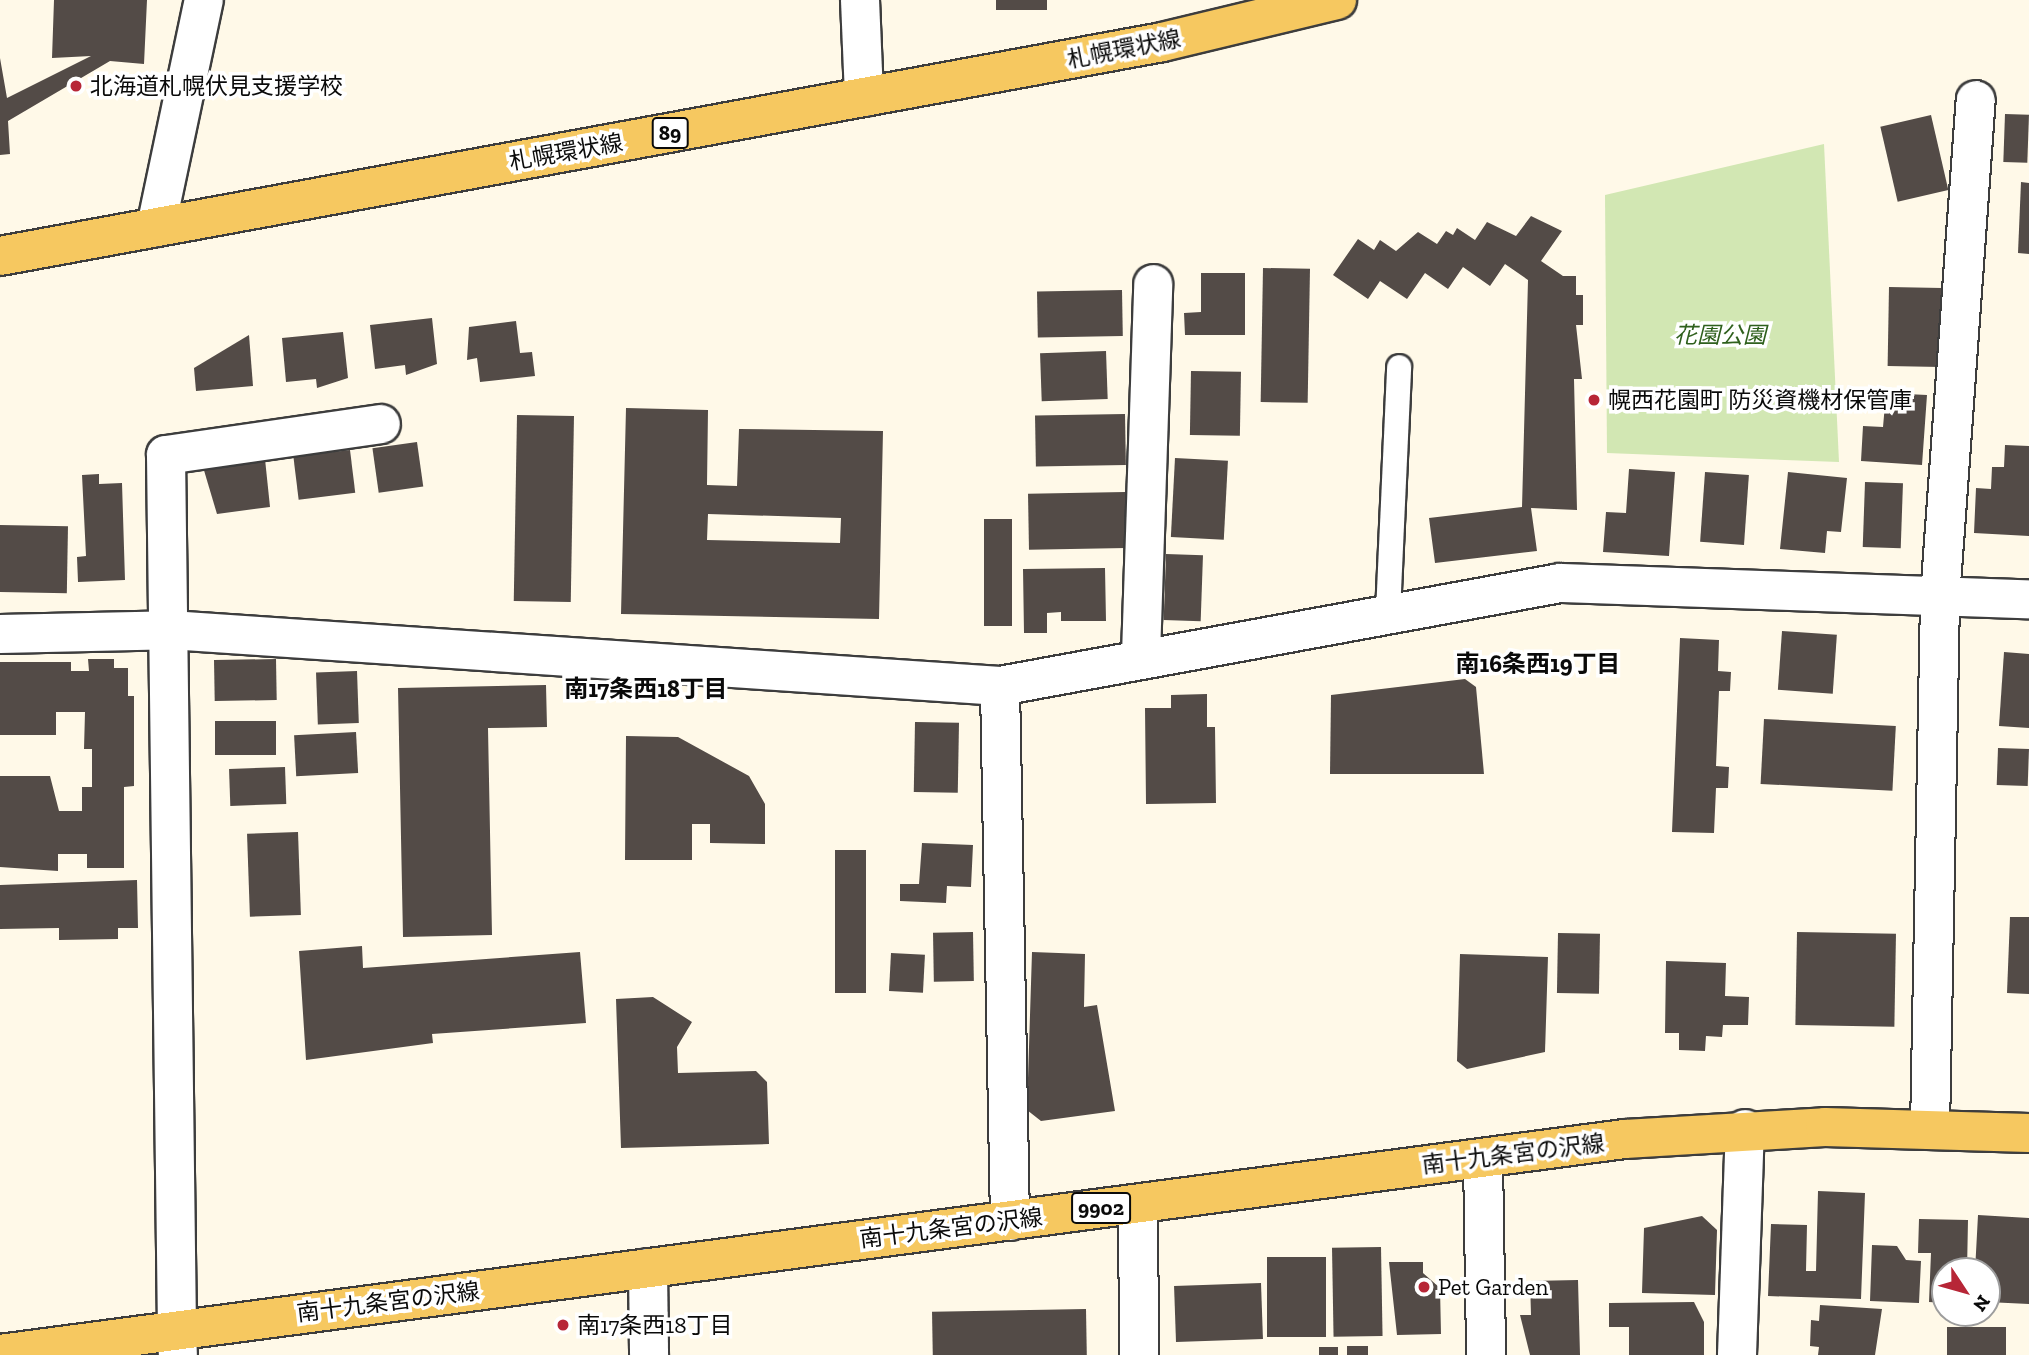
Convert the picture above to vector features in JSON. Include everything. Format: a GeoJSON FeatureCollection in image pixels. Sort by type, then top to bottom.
{"type":"FeatureCollection","features":[{"type":"Feature","properties":{"kind":"main road","name":"札幌環状線"},"geometry":{"type":"LineString","coordinates":[[0,256],[1162,42],[1337,0]]}},
{"type":"Feature","properties":{"kind":"main road","name":"南十九条宮の沢線"},"geometry":{"type":"LineString","coordinates":[[0,1354],[177,1343],[648,1268],[1483,1157],[1745,1129],[2029,1133]]}},
{"type":"Feature","properties":{"kind":"street"},"geometry":{"type":"LineString","coordinates":[[156,227],[204,0]]}},
{"type":"Feature","properties":{"kind":"street"},"geometry":{"type":"LineString","coordinates":[[860,0],[864,97]]}},
{"type":"Feature","properties":{"kind":"street"},"geometry":{"type":"LineString","coordinates":[[1930,1130],[1940,598],[1976,100]]}},
{"type":"Feature","properties":{"kind":"street"},"geometry":{"type":"LineString","coordinates":[[1142,655],[1153,284]]}},
{"type":"Feature","properties":{"kind":"street"},"geometry":{"type":"LineString","coordinates":[[177,1343],[166,455],[381,424]]}},
{"type":"Feature","properties":{"kind":"street"},"geometry":{"type":"LineString","coordinates":[[0,634],[170,631],[1000,686],[1142,655],[1559,583],[2029,599]]}},
{"type":"Feature","properties":{"kind":"street"},"geometry":{"type":"LineString","coordinates":[[1000,686],[1010,1220]]}},
{"type":"Feature","properties":{"kind":"street"},"geometry":{"type":"LineString","coordinates":[[1737,1355],[1745,1129]]}},
{"type":"Feature","properties":{"kind":"street"},"geometry":{"type":"LineString","coordinates":[[1483,1157],[1486,1355]]}},
{"type":"Feature","properties":{"kind":"street"},"geometry":{"type":"LineString","coordinates":[[1138,1204],[1139,1355]]}},
{"type":"Feature","properties":{"kind":"street"},"geometry":{"type":"LineString","coordinates":[[648,1268],[649,1355]]}},
{"type":"Feature","properties":{"kind":"lane"},"geometry":{"type":"LineString","coordinates":[[1388,612],[1399,367]]}},
{"type":"Feature","properties":{"kind":"green space","name":"花園公園"},"geometry":{"type":"Polygon","coordinates":[[[1824,144],[1839,462],[1607,453],[1605,195],[1824,144]]]}},
{"type":"Feature","properties":{"kind":"building"},"geometry":{"type":"Polygon","coordinates":[[[54,0],[147,0],[144,64],[110,61],[8,121],[10,154],[0,155],[0,58],[7,98],[91,56],[52,58],[54,0]]]}},
{"type":"Feature","properties":{"kind":"building"},"geometry":{"type":"Polygon","coordinates":[[[996,0],[1047,0],[1047,10],[996,10],[996,0]]]}},
{"type":"Feature","properties":{"kind":"building"},"geometry":{"type":"Polygon","coordinates":[[[2005,114],[2029,115],[2027,163],[2003,162],[2005,114]]]}},
{"type":"Feature","properties":{"kind":"building"},"geometry":{"type":"Polygon","coordinates":[[[1931,115],[1948,190],[1898,202],[1880,127],[1931,115]]]}},
{"type":"Feature","properties":{"kind":"building"},"geometry":{"type":"Polygon","coordinates":[[[2021,182],[2029,183],[2029,254],[2018,253],[2021,182]]]}},
{"type":"Feature","properties":{"kind":"building"},"geometry":{"type":"Polygon","coordinates":[[[1531,216],[1562,231],[1541,261],[1563,276],[1576,276],[1576,295],[1583,295],[1583,325],[1576,325],[1582,379],[1574,379],[1577,510],[1531,508],[1537,551],[1435,563],[1429,518],[1522,507],[1528,280],[1505,264],[1490,286],[1463,267],[1448,289],[1425,273],[1407,299],[1380,281],[1368,299],[1333,275],[1358,239],[1374,250],[1380,240],[1396,251],[1418,232],[1437,244],[1446,231],[1453,235],[1457,228],[1475,240],[1487,222],[1516,236],[1531,216]]]}},
{"type":"Feature","properties":{"kind":"building"},"geometry":{"type":"Polygon","coordinates":[[[1263,268],[1310,269],[1308,403],[1261,402],[1263,268]]]}},
{"type":"Feature","properties":{"kind":"building"},"geometry":{"type":"Polygon","coordinates":[[[1201,273],[1245,273],[1245,335],[1185,335],[1184,313],[1201,312],[1201,273]]]}},
{"type":"Feature","properties":{"kind":"building"},"geometry":{"type":"Polygon","coordinates":[[[1889,287],[1942,288],[1941,367],[1888,366],[1889,287]]]}},
{"type":"Feature","properties":{"kind":"building"},"geometry":{"type":"Polygon","coordinates":[[[1122,290],[1123,336],[1038,337],[1037,291],[1122,290]]]}},
{"type":"Feature","properties":{"kind":"building"},"geometry":{"type":"Polygon","coordinates":[[[432,318],[437,364],[406,375],[405,365],[375,369],[370,325],[432,318]]]}},
{"type":"Feature","properties":{"kind":"building"},"geometry":{"type":"Polygon","coordinates":[[[516,321],[520,353],[532,352],[535,376],[480,382],[477,358],[467,360],[469,327],[516,321]]]}},
{"type":"Feature","properties":{"kind":"building"},"geometry":{"type":"Polygon","coordinates":[[[343,332],[348,378],[317,388],[316,379],[286,382],[282,338],[343,332]]]}},
{"type":"Feature","properties":{"kind":"building"},"geometry":{"type":"Polygon","coordinates":[[[249,335],[253,386],[196,391],[194,368],[249,335]]]}},
{"type":"Feature","properties":{"kind":"building"},"geometry":{"type":"Polygon","coordinates":[[[1106,351],[1108,399],[1042,401],[1040,353],[1106,351]]]}},
{"type":"Feature","properties":{"kind":"building"},"geometry":{"type":"Polygon","coordinates":[[[1191,371],[1241,372],[1240,436],[1190,435],[1191,371]]]}},
{"type":"Feature","properties":{"kind":"building"},"geometry":{"type":"Polygon","coordinates":[[[1886,393],[1927,395],[1922,465],[1861,461],[1863,426],[1883,427],[1886,393]]]}},
{"type":"Feature","properties":{"kind":"building"},"geometry":{"type":"Polygon","coordinates":[[[626,408],[708,410],[707,485],[737,486],[739,429],[883,431],[879,619],[621,614],[626,408]],[[708,514],[707,540],[840,543],[841,518],[708,514]]]}},
{"type":"Feature","properties":{"kind":"building"},"geometry":{"type":"Polygon","coordinates":[[[1125,414],[1126,465],[1036,467],[1035,416],[1125,414]]]}},
{"type":"Feature","properties":{"kind":"building"},"geometry":{"type":"Polygon","coordinates":[[[517,415],[574,416],[571,602],[514,601],[517,415]]]}},
{"type":"Feature","properties":{"kind":"building"},"geometry":{"type":"Polygon","coordinates":[[[417,442],[423,487],[379,493],[372,448],[417,442]]]}},
{"type":"Feature","properties":{"kind":"building"},"geometry":{"type":"Polygon","coordinates":[[[2005,445],[2029,446],[2029,536],[1974,533],[1976,488],[1991,489],[1992,467],[2004,467],[2005,445]]]}},
{"type":"Feature","properties":{"kind":"building"},"geometry":{"type":"Polygon","coordinates":[[[350,450],[355,493],[299,500],[293,457],[350,450]]]}},
{"type":"Feature","properties":{"kind":"building"},"geometry":{"type":"Polygon","coordinates":[[[1175,458],[1228,461],[1224,540],[1171,537],[1175,458]]]}},
{"type":"Feature","properties":{"kind":"building"},"geometry":{"type":"Polygon","coordinates":[[[265,459],[270,507],[217,514],[203,467],[265,459]]]}},
{"type":"Feature","properties":{"kind":"building"},"geometry":{"type":"Polygon","coordinates":[[[1629,469],[1675,472],[1669,556],[1603,552],[1606,512],[1626,513],[1629,469]]]}},
{"type":"Feature","properties":{"kind":"building"},"geometry":{"type":"Polygon","coordinates":[[[1705,472],[1749,475],[1744,545],[1700,542],[1705,472]]]}},
{"type":"Feature","properties":{"kind":"building"},"geometry":{"type":"Polygon","coordinates":[[[1788,472],[1847,478],[1841,532],[1827,531],[1825,553],[1780,549],[1788,472]]]}},
{"type":"Feature","properties":{"kind":"building"},"geometry":{"type":"Polygon","coordinates":[[[99,474],[99,484],[122,483],[125,580],[78,582],[77,557],[86,556],[82,475],[99,474]]]}},
{"type":"Feature","properties":{"kind":"building"},"geometry":{"type":"Polygon","coordinates":[[[1865,482],[1903,483],[1901,548],[1863,547],[1865,482]]]}},
{"type":"Feature","properties":{"kind":"building"},"geometry":{"type":"Polygon","coordinates":[[[1125,492],[1126,548],[1029,550],[1028,494],[1125,492]]]}},
{"type":"Feature","properties":{"kind":"building"},"geometry":{"type":"Polygon","coordinates":[[[984,519],[1012,519],[1012,626],[984,626],[984,519]]]}},
{"type":"Feature","properties":{"kind":"building"},"geometry":{"type":"Polygon","coordinates":[[[0,525],[68,526],[67,593],[0,592],[0,525]]]}},
{"type":"Feature","properties":{"kind":"building"},"geometry":{"type":"Polygon","coordinates":[[[1166,554],[1203,555],[1201,621],[1164,620],[1166,554]]]}},
{"type":"Feature","properties":{"kind":"building"},"geometry":{"type":"Polygon","coordinates":[[[1105,568],[1106,621],[1061,621],[1061,612],[1047,613],[1047,633],[1024,633],[1023,569],[1105,568]]]}},
{"type":"Feature","properties":{"kind":"building"},"geometry":{"type":"Polygon","coordinates":[[[1782,631],[1837,635],[1833,694],[1778,690],[1782,631]]]}},
{"type":"Feature","properties":{"kind":"building"},"geometry":{"type":"Polygon","coordinates":[[[1680,638],[1719,640],[1718,671],[1731,672],[1730,691],[1719,691],[1716,766],[1729,767],[1728,788],[1716,788],[1714,833],[1672,832],[1680,638]]]}},
{"type":"Feature","properties":{"kind":"building"},"geometry":{"type":"Polygon","coordinates":[[[2004,652],[2029,654],[2029,728],[1999,726],[2004,652]]]}},
{"type":"Feature","properties":{"kind":"building"},"geometry":{"type":"Polygon","coordinates":[[[88,659],[114,659],[114,668],[128,668],[128,696],[134,696],[134,786],[124,787],[124,868],[87,868],[87,854],[58,854],[58,871],[0,867],[0,776],[50,776],[59,811],[82,811],[82,787],[92,787],[92,749],[84,749],[85,712],[56,712],[56,735],[0,735],[0,662],[71,662],[71,671],[89,671],[88,659]]]}},
{"type":"Feature","properties":{"kind":"building"},"geometry":{"type":"Polygon","coordinates":[[[276,659],[277,700],[215,701],[214,660],[276,659]]]}},
{"type":"Feature","properties":{"kind":"building"},"geometry":{"type":"Polygon","coordinates":[[[357,671],[359,723],[318,724],[316,672],[357,671]]]}},
{"type":"Feature","properties":{"kind":"building"},"geometry":{"type":"Polygon","coordinates":[[[1465,679],[1476,687],[1484,774],[1330,774],[1331,695],[1465,679]]]}},
{"type":"Feature","properties":{"kind":"building"},"geometry":{"type":"Polygon","coordinates":[[[546,685],[547,727],[488,728],[492,935],[403,937],[398,688],[546,685]]]}},
{"type":"Feature","properties":{"kind":"building"},"geometry":{"type":"Polygon","coordinates":[[[1207,694],[1207,727],[1215,727],[1216,803],[1146,804],[1145,708],[1171,708],[1171,695],[1207,694]]]}},
{"type":"Feature","properties":{"kind":"building"},"geometry":{"type":"Polygon","coordinates":[[[1764,719],[1896,726],[1892,791],[1761,784],[1764,719]]]}},
{"type":"Feature","properties":{"kind":"building"},"geometry":{"type":"Polygon","coordinates":[[[215,721],[276,721],[276,755],[215,755],[215,721]]]}},
{"type":"Feature","properties":{"kind":"building"},"geometry":{"type":"Polygon","coordinates":[[[915,722],[959,723],[958,793],[914,792],[915,722]]]}},
{"type":"Feature","properties":{"kind":"building"},"geometry":{"type":"Polygon","coordinates":[[[356,732],[358,773],[296,776],[294,735],[356,732]]]}},
{"type":"Feature","properties":{"kind":"building"},"geometry":{"type":"Polygon","coordinates":[[[626,736],[678,737],[749,776],[765,804],[765,844],[710,843],[710,824],[692,824],[692,860],[625,860],[626,736]]]}},
{"type":"Feature","properties":{"kind":"building"},"geometry":{"type":"Polygon","coordinates":[[[1998,748],[2029,749],[2028,786],[1997,785],[1998,748]]]}},
{"type":"Feature","properties":{"kind":"building"},"geometry":{"type":"Polygon","coordinates":[[[285,767],[286,804],[230,806],[229,769],[285,767]]]}},
{"type":"Feature","properties":{"kind":"building"},"geometry":{"type":"Polygon","coordinates":[[[298,832],[301,915],[250,917],[247,834],[298,832]]]}},
{"type":"Feature","properties":{"kind":"building"},"geometry":{"type":"Polygon","coordinates":[[[922,843],[973,845],[971,887],[947,886],[946,903],[900,901],[900,884],[919,884],[922,843]]]}},
{"type":"Feature","properties":{"kind":"building"},"geometry":{"type":"Polygon","coordinates":[[[835,850],[866,850],[866,993],[835,993],[835,850]]]}},
{"type":"Feature","properties":{"kind":"building"},"geometry":{"type":"Polygon","coordinates":[[[137,880],[138,928],[118,928],[118,939],[59,940],[59,928],[0,929],[0,885],[137,880]]]}},
{"type":"Feature","properties":{"kind":"building"},"geometry":{"type":"Polygon","coordinates":[[[2010,917],[2029,917],[2029,994],[2007,993],[2010,917]]]}},
{"type":"Feature","properties":{"kind":"building"},"geometry":{"type":"Polygon","coordinates":[[[973,932],[974,981],[934,982],[933,933],[973,932]]]}},
{"type":"Feature","properties":{"kind":"building"},"geometry":{"type":"Polygon","coordinates":[[[1797,932],[1896,934],[1894,1027],[1795,1025],[1797,932]]]}},
{"type":"Feature","properties":{"kind":"building"},"geometry":{"type":"Polygon","coordinates":[[[1558,933],[1600,934],[1599,994],[1557,993],[1558,933]]]}},
{"type":"Feature","properties":{"kind":"building"},"geometry":{"type":"Polygon","coordinates":[[[362,946],[363,968],[580,952],[586,1023],[432,1034],[433,1043],[306,1060],[299,951],[362,946]]]}},
{"type":"Feature","properties":{"kind":"building"},"geometry":{"type":"Polygon","coordinates":[[[1032,952],[1085,954],[1084,1007],[1097,1005],[1115,1111],[1041,1121],[1027,1110],[1032,952]]]}},
{"type":"Feature","properties":{"kind":"building"},"geometry":{"type":"Polygon","coordinates":[[[891,953],[925,955],[923,993],[889,991],[891,953]]]}},
{"type":"Feature","properties":{"kind":"building"},"geometry":{"type":"Polygon","coordinates":[[[1460,954],[1548,957],[1545,1052],[1467,1069],[1457,1061],[1460,954]]]}},
{"type":"Feature","properties":{"kind":"building"},"geometry":{"type":"Polygon","coordinates":[[[1666,961],[1726,963],[1725,996],[1749,997],[1748,1025],[1723,1025],[1722,1037],[1706,1036],[1705,1051],[1679,1050],[1679,1033],[1665,1033],[1666,961]]]}},
{"type":"Feature","properties":{"kind":"building"},"geometry":{"type":"Polygon","coordinates":[[[653,997],[692,1022],[677,1047],[678,1073],[756,1071],[767,1082],[769,1144],[621,1148],[616,999],[653,997]]]}},
{"type":"Feature","properties":{"kind":"building"},"geometry":{"type":"Polygon","coordinates":[[[1818,1191],[1865,1193],[1861,1299],[1768,1296],[1771,1224],[1807,1225],[1806,1271],[1816,1271],[1818,1191]]]}},
{"type":"Feature","properties":{"kind":"building"},"geometry":{"type":"Polygon","coordinates":[[[1978,1215],[2029,1218],[2029,1304],[2001,1303],[2001,1257],[1976,1257],[1978,1215]]]}},
{"type":"Feature","properties":{"kind":"building"},"geometry":{"type":"Polygon","coordinates":[[[1702,1216],[1717,1230],[1715,1295],[1642,1293],[1644,1228],[1702,1216]]]}},
{"type":"Feature","properties":{"kind":"building"},"geometry":{"type":"Polygon","coordinates":[[[1919,1219],[1968,1220],[1967,1257],[1931,1257],[1931,1302],[1929,1302],[1931,1253],[1918,1253],[1919,1219]]]}},
{"type":"Feature","properties":{"kind":"building"},"geometry":{"type":"Polygon","coordinates":[[[1872,1245],[1897,1246],[1906,1260],[1921,1261],[1919,1303],[1870,1301],[1872,1245]]]}},
{"type":"Feature","properties":{"kind":"building"},"geometry":{"type":"Polygon","coordinates":[[[1381,1247],[1383,1336],[1334,1337],[1332,1248],[1381,1247]]]}},
{"type":"Feature","properties":{"kind":"building"},"geometry":{"type":"Polygon","coordinates":[[[1267,1257],[1326,1257],[1326,1337],[1267,1337],[1267,1257]]]}},
{"type":"Feature","properties":{"kind":"building"},"geometry":{"type":"Polygon","coordinates":[[[1389,1262],[1423,1262],[1423,1273],[1440,1288],[1441,1334],[1397,1335],[1389,1262]]]}},
{"type":"Feature","properties":{"kind":"building"},"geometry":{"type":"Polygon","coordinates":[[[1578,1280],[1580,1355],[1530,1355],[1520,1315],[1531,1315],[1530,1281],[1578,1280]]]}},
{"type":"Feature","properties":{"kind":"building"},"geometry":{"type":"Polygon","coordinates":[[[1261,1283],[1263,1339],[1176,1342],[1174,1286],[1261,1283]]]}},
{"type":"Feature","properties":{"kind":"building"},"geometry":{"type":"Polygon","coordinates":[[[1694,1302],[1704,1322],[1704,1355],[1629,1355],[1629,1327],[1609,1327],[1609,1303],[1694,1302]]]}},
{"type":"Feature","properties":{"kind":"building"},"geometry":{"type":"Polygon","coordinates":[[[1820,1305],[1882,1309],[1875,1355],[1818,1355],[1819,1347],[1810,1346],[1811,1320],[1819,1321],[1820,1305]]]}},
{"type":"Feature","properties":{"kind":"building"},"geometry":{"type":"Polygon","coordinates":[[[1086,1309],[1087,1355],[933,1355],[932,1312],[1086,1309]]]}},
{"type":"Feature","properties":{"kind":"building"},"geometry":{"type":"Polygon","coordinates":[[[1947,1327],[2006,1327],[2006,1355],[1947,1355],[1947,1327]]]}},
{"type":"Feature","properties":{"kind":"building"},"geometry":{"type":"Polygon","coordinates":[[[1347,1346],[1368,1346],[1368,1355],[1347,1355],[1347,1346]]]}},
{"type":"Feature","properties":{"kind":"building"},"geometry":{"type":"Polygon","coordinates":[[[1319,1347],[1338,1347],[1338,1355],[1319,1355],[1319,1347]]]}},
{"type":"Feature","properties":{"kind":"place","name":"北海道札幌伏見支援学校"},"geometry":{"type":"Point","coordinates":[76,86]}},
{"type":"Feature","properties":{"kind":"place","name":"幌西花園町 防災資機材保管庫"},"geometry":{"type":"Point","coordinates":[1594,400]}},
{"type":"Feature","properties":{"kind":"place","name":"Pet Garden"},"geometry":{"type":"Point","coordinates":[1424,1287]}},
{"type":"Feature","properties":{"kind":"place","name":"南17条西18丁目"},"geometry":{"type":"Point","coordinates":[563,1325]}},
{"type":"Feature","properties":{"kind":"district","name":"南16条西19丁目"},"geometry":{"type":"Point","coordinates":[1538,664]}},
{"type":"Feature","properties":{"kind":"district","name":"南17条西18丁目"},"geometry":{"type":"Point","coordinates":[646,689]}}]}
